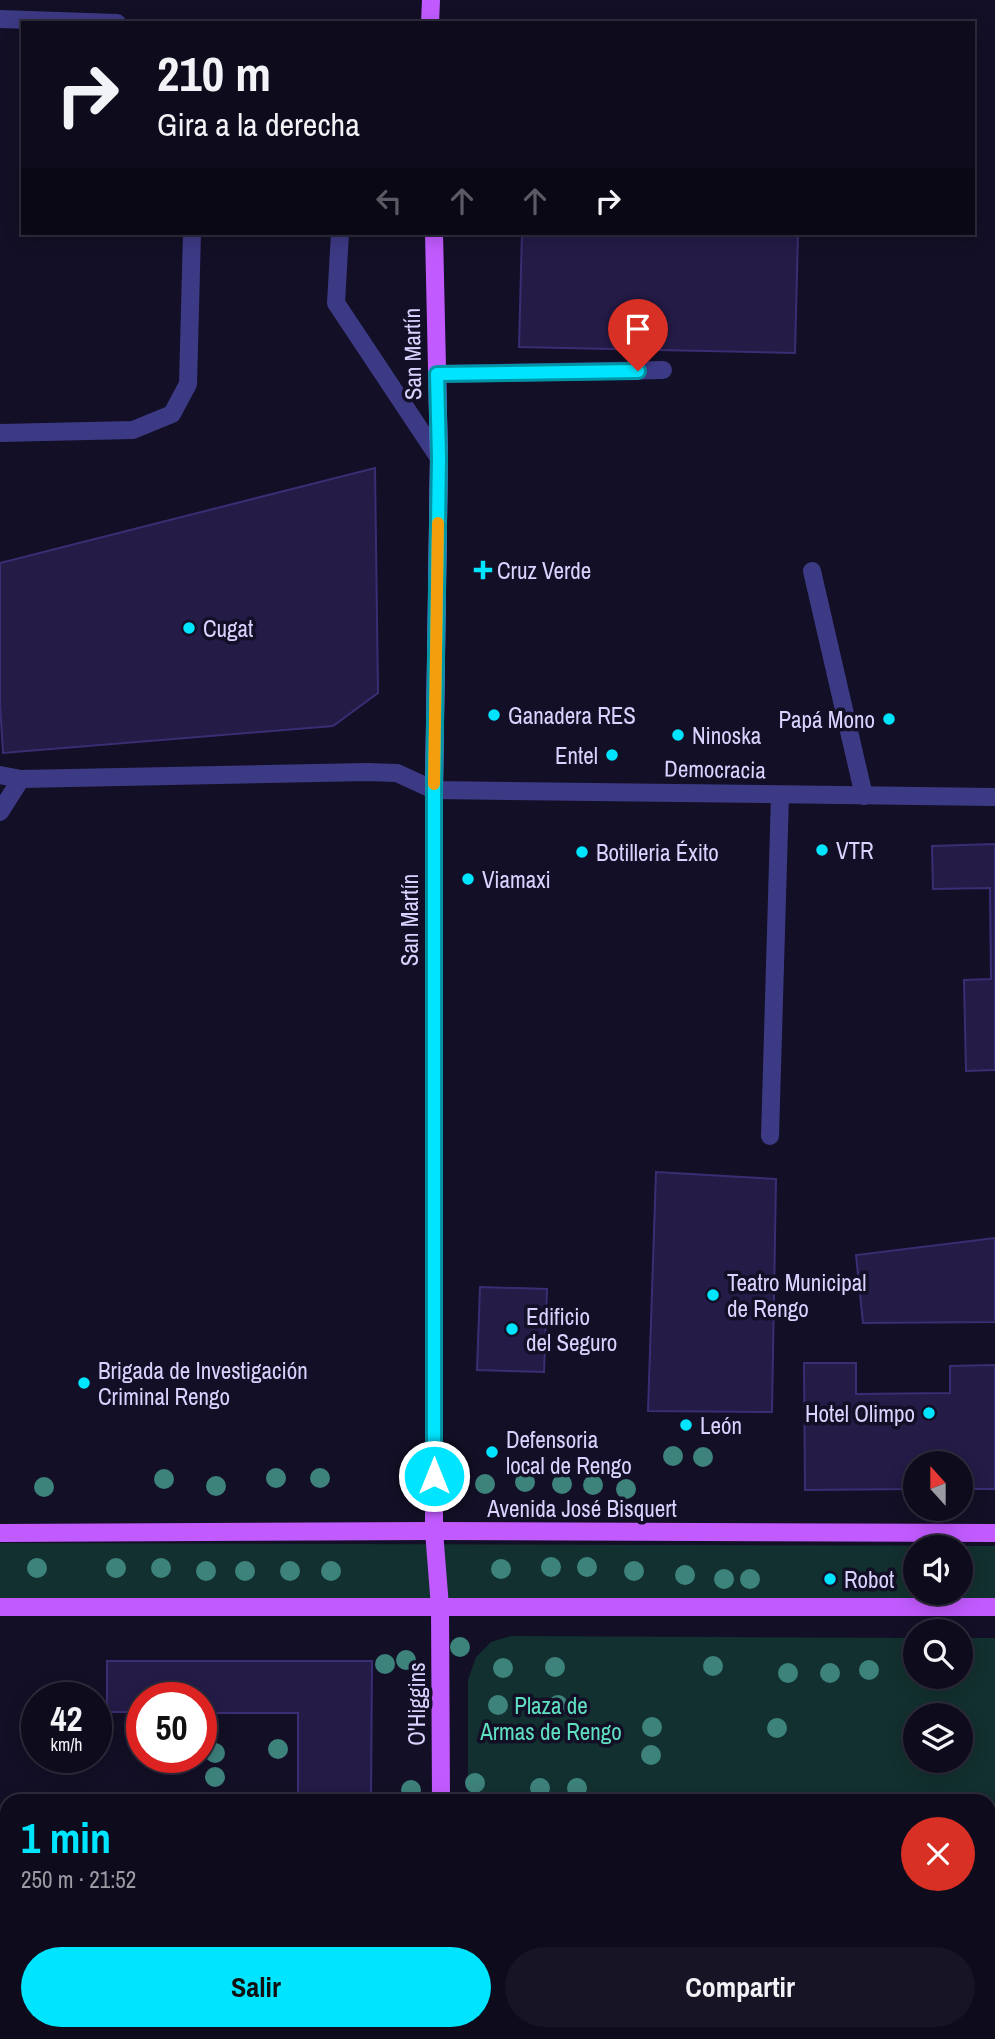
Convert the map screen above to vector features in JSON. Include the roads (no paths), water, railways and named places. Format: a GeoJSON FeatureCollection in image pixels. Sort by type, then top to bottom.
{"type":"FeatureCollection","features":[{"type":"Feature","properties":{"kind":"main road"},"geometry":{"type":"LineString","coordinates":[[430,21],[431,0]]}},
{"type":"Feature","properties":{"kind":"main road","name":"San Martín"},"geometry":{"type":"LineString","coordinates":[[433,235],[439,458],[434,790],[433,1531],[440,1607]]}},
{"type":"Feature","properties":{"kind":"main road","name":"Avenida José Bisquert"},"geometry":{"type":"LineString","coordinates":[[0,1533],[995,1533]]}},
{"type":"Feature","properties":{"kind":"main road"},"geometry":{"type":"LineString","coordinates":[[0,1606],[995,1607]]}},
{"type":"Feature","properties":{"kind":"main road","name":"O'Higgins"},"geometry":{"type":"LineString","coordinates":[[440,1607],[440,1794]]}},
{"type":"Feature","properties":{"kind":"street"},"geometry":{"type":"LineString","coordinates":[[0,19],[58,21]]}},
{"type":"Feature","properties":{"kind":"street"},"geometry":{"type":"LineString","coordinates":[[0,433],[133,430],[172,414],[188,384],[192,235]]}},
{"type":"Feature","properties":{"kind":"street"},"geometry":{"type":"LineString","coordinates":[[340,235],[336,303],[439,458]]}},
{"type":"Feature","properties":{"kind":"street"},"geometry":{"type":"LineString","coordinates":[[437,374],[663,370]]}},
{"type":"Feature","properties":{"kind":"street"},"geometry":{"type":"LineString","coordinates":[[811,571],[864,796]]}},
{"type":"Feature","properties":{"kind":"street"},"geometry":{"type":"LineString","coordinates":[[0,775],[21,779],[397,773],[434,790]]}},
{"type":"Feature","properties":{"kind":"street"},"geometry":{"type":"LineString","coordinates":[[0,812],[21,779]]}},
{"type":"Feature","properties":{"kind":"street","name":"Democracia"},"geometry":{"type":"LineString","coordinates":[[434,790],[995,797]]}},
{"type":"Feature","properties":{"kind":"street"},"geometry":{"type":"LineString","coordinates":[[770,1136],[780,795]]}},
{"type":"Feature","properties":{"kind":"place","name":"Cruz Verde"},"geometry":{"type":"Point","coordinates":[483,570]}},
{"type":"Feature","properties":{"kind":"place","name":"Cugat"},"geometry":{"type":"Point","coordinates":[189,628]}},
{"type":"Feature","properties":{"kind":"place","name":"Ganadera RES"},"geometry":{"type":"Point","coordinates":[494,715]}},
{"type":"Feature","properties":{"kind":"place","name":"Papá Mono"},"geometry":{"type":"Point","coordinates":[889,719]}},
{"type":"Feature","properties":{"kind":"place","name":"Ninoska"},"geometry":{"type":"Point","coordinates":[678,735]}},
{"type":"Feature","properties":{"kind":"place","name":"Entel"},"geometry":{"type":"Point","coordinates":[612,755]}},
{"type":"Feature","properties":{"kind":"place","name":"VTR"},"geometry":{"type":"Point","coordinates":[822,850]}},
{"type":"Feature","properties":{"kind":"place","name":"Botilleria Éxito"},"geometry":{"type":"Point","coordinates":[582,852]}},
{"type":"Feature","properties":{"kind":"place","name":"Viamaxi"},"geometry":{"type":"Point","coordinates":[468,879]}},
{"type":"Feature","properties":{"kind":"place","name":"Teatro Municipal de Rengo"},"geometry":{"type":"Point","coordinates":[713,1295]}},
{"type":"Feature","properties":{"kind":"place","name":"Edificio del Seguro"},"geometry":{"type":"Point","coordinates":[512,1329]}},
{"type":"Feature","properties":{"kind":"place","name":"Brigada de Investigación Criminal Rengo"},"geometry":{"type":"Point","coordinates":[84,1383]}},
{"type":"Feature","properties":{"kind":"place","name":"Hotel Olimpo"},"geometry":{"type":"Point","coordinates":[929,1413]}},
{"type":"Feature","properties":{"kind":"place","name":"León"},"geometry":{"type":"Point","coordinates":[686,1425]}},
{"type":"Feature","properties":{"kind":"place","name":"Defensoria local de Rengo"},"geometry":{"type":"Point","coordinates":[492,1452]}},
{"type":"Feature","properties":{"kind":"place","name":"Robot"},"geometry":{"type":"Point","coordinates":[830,1579]}},
{"type":"Feature","properties":{"kind":"park label","name":"Plaza de Armas de Rengo"},"geometry":{"type":"Point","coordinates":[551,1718]}}]}
